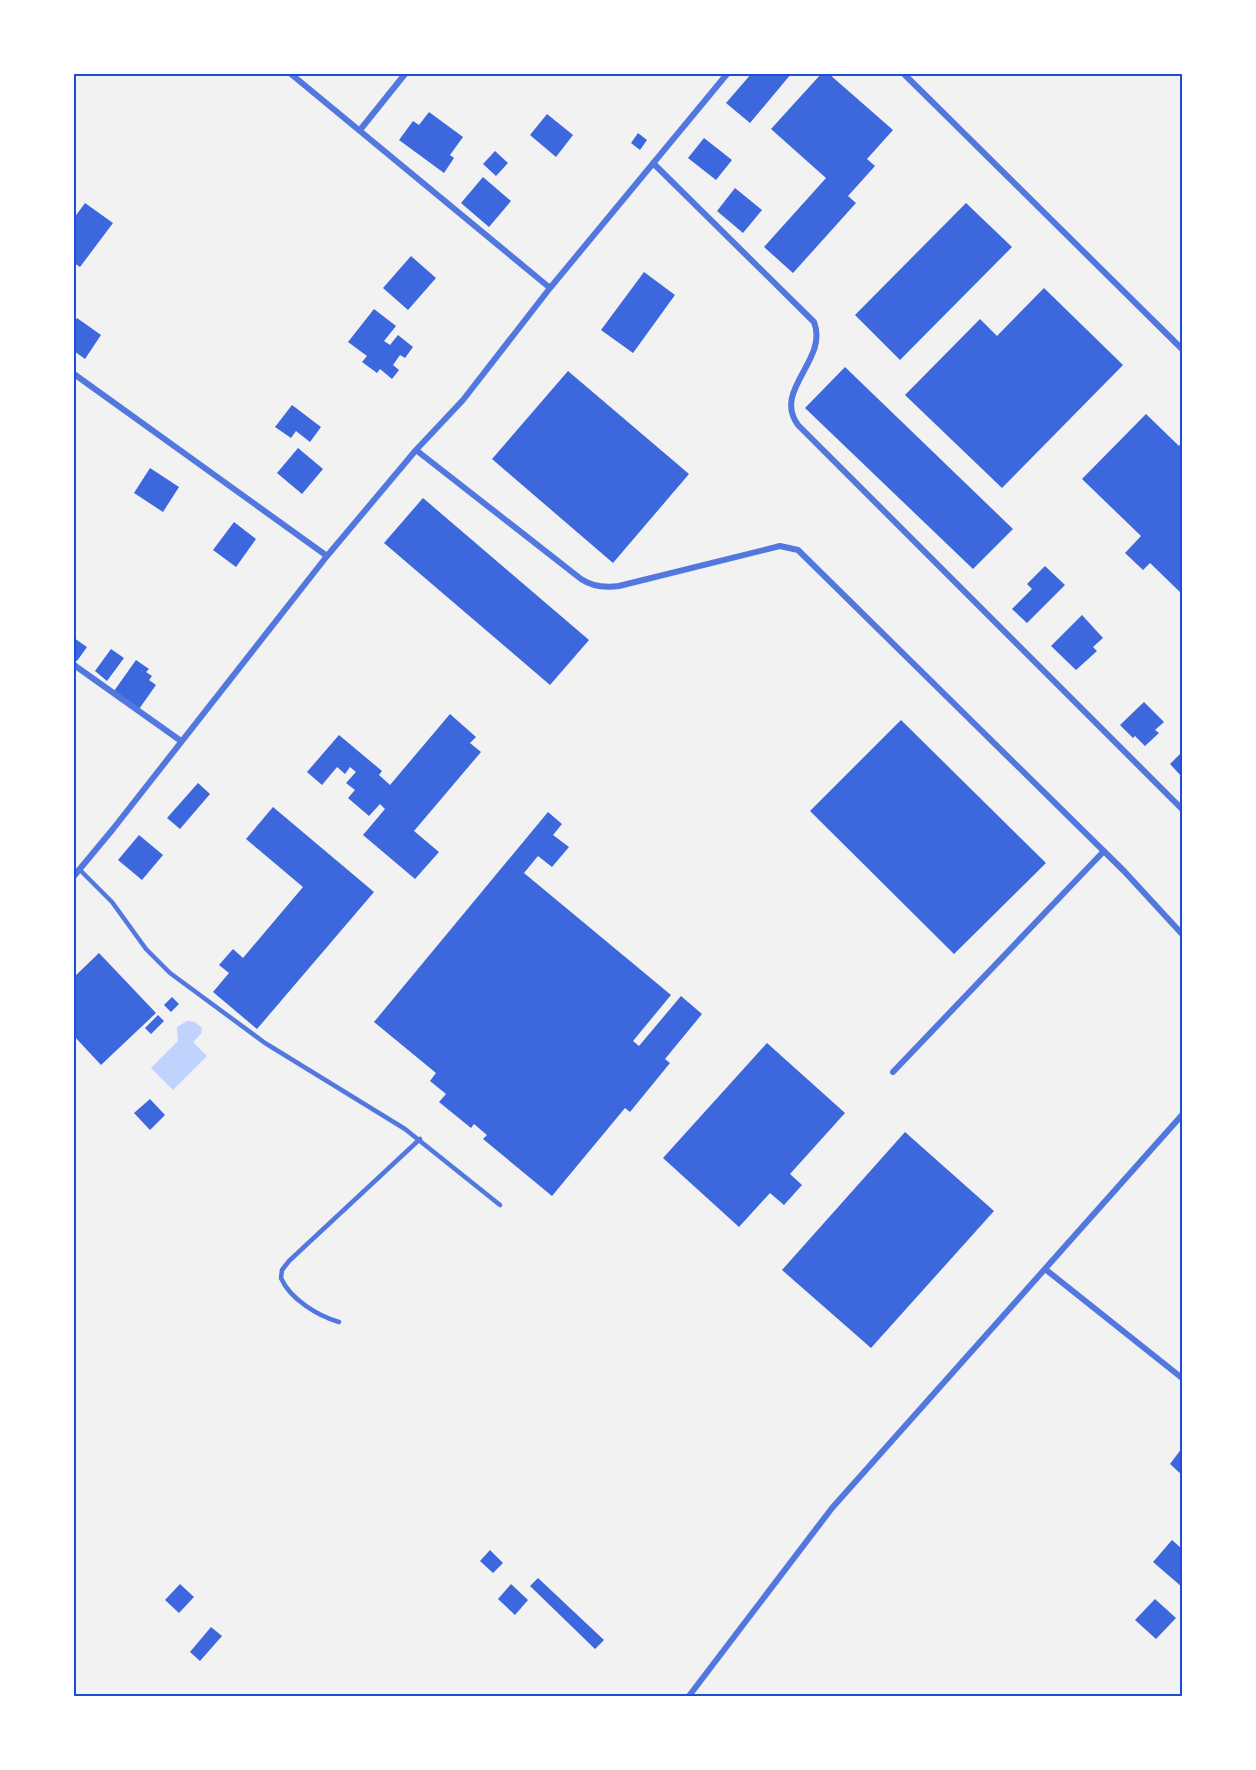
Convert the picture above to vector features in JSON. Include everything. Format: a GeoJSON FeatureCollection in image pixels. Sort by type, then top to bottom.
{"type":"FeatureCollection","features":[{"type":"Feature","properties":{"kind":"street"},"geometry":{"type":"LineString","coordinates":[[291,74],[550,288]]}},
{"type":"Feature","properties":{"kind":"street"},"geometry":{"type":"LineString","coordinates":[[360,130],[405,74]]}},
{"type":"Feature","properties":{"kind":"street"},"geometry":{"type":"LineString","coordinates":[[74,876],[327,556],[416,450],[462,400],[550,288],[727,74]]}},
{"type":"Feature","properties":{"kind":"street"},"geometry":{"type":"LineString","coordinates":[[904,74],[1182,349]]}},
{"type":"Feature","properties":{"kind":"street"},"geometry":{"type":"LineString","coordinates":[[653,163],[814,322],[818,334],[816,348],[790,400],[790,411],[798,425],[1182,809]]}},
{"type":"Feature","properties":{"kind":"street"},"geometry":{"type":"LineString","coordinates":[[74,374],[327,556]]}},
{"type":"Feature","properties":{"kind":"street"},"geometry":{"type":"LineString","coordinates":[[416,450],[591,585],[618,586],[780,546],[804,553],[1154,901],[1182,933]]}},
{"type":"Feature","properties":{"kind":"street"},"geometry":{"type":"LineString","coordinates":[[74,665],[181,741]]}},
{"type":"Feature","properties":{"kind":"street"},"geometry":{"type":"LineString","coordinates":[[893,1072],[1104,851]]}},
{"type":"Feature","properties":{"kind":"street"},"geometry":{"type":"LineString","coordinates":[[689,1696],[832,1508],[1045,1269],[1180,1124],[1182,1115]]}},
{"type":"Feature","properties":{"kind":"street"},"geometry":{"type":"LineString","coordinates":[[1045,1269],[1182,1378]]}},
{"type":"Feature","properties":{"kind":"lane"},"geometry":{"type":"LineString","coordinates":[[79,869],[112,902],[146,949],[170,973],[265,1044],[420,1139],[500,1205]]}},
{"type":"Feature","properties":{"kind":"lane"},"geometry":{"type":"LineString","coordinates":[[339,1322],[323,1317],[302,1302],[283,1283],[280,1275],[282,1270],[289,1260],[420,1139]]}},
{"type":"Feature","properties":{"kind":"water"},"geometry":{"type":"Polygon","coordinates":[[[187,1021],[195,1022],[202,1028],[201,1034],[193,1042],[207,1056],[173,1090],[151,1068],[178,1041],[177,1027],[187,1021]]]}},
{"type":"Feature","properties":{"kind":"building"},"geometry":{"type":"Polygon","coordinates":[[[751,74],[791,74],[750,123],[726,103],[751,74]]]}},
{"type":"Feature","properties":{"kind":"building"},"geometry":{"type":"Polygon","coordinates":[[[821,74],[829,74],[893,130],[867,159],[875,166],[848,196],[856,203],[793,273],[764,247],[826,178],[771,129],[821,74]]]}},
{"type":"Feature","properties":{"kind":"building"},"geometry":{"type":"Polygon","coordinates":[[[429,112],[463,137],[450,155],[454,158],[444,173],[399,140],[413,121],[419,125],[429,112]]]}},
{"type":"Feature","properties":{"kind":"building"},"geometry":{"type":"Polygon","coordinates":[[[547,114],[573,135],[556,157],[530,135],[547,114]]]}},
{"type":"Feature","properties":{"kind":"building"},"geometry":{"type":"Polygon","coordinates":[[[638,133],[647,140],[640,150],[631,143],[638,133]]]}},
{"type":"Feature","properties":{"kind":"building"},"geometry":{"type":"Polygon","coordinates":[[[704,138],[732,160],[716,180],[688,158],[704,138]]]}},
{"type":"Feature","properties":{"kind":"building"},"geometry":{"type":"Polygon","coordinates":[[[495,151],[508,163],[496,176],[483,164],[495,151]]]}},
{"type":"Feature","properties":{"kind":"building"},"geometry":{"type":"Polygon","coordinates":[[[483,177],[511,201],[489,227],[461,203],[483,177]]]}},
{"type":"Feature","properties":{"kind":"building"},"geometry":{"type":"Polygon","coordinates":[[[735,188],[762,210],[743,233],[717,211],[735,188]]]}},
{"type":"Feature","properties":{"kind":"building"},"geometry":{"type":"Polygon","coordinates":[[[85,203],[113,223],[80,267],[74,263],[74,218],[85,203]]]}},
{"type":"Feature","properties":{"kind":"building"},"geometry":{"type":"Polygon","coordinates":[[[966,203],[1012,247],[900,360],[855,315],[966,203]]]}},
{"type":"Feature","properties":{"kind":"building"},"geometry":{"type":"Polygon","coordinates":[[[411,256],[436,278],[408,310],[383,288],[411,256]]]}},
{"type":"Feature","properties":{"kind":"building"},"geometry":{"type":"Polygon","coordinates":[[[644,272],[675,295],[633,353],[601,330],[644,272]]]}},
{"type":"Feature","properties":{"kind":"building"},"geometry":{"type":"Polygon","coordinates":[[[1044,288],[1123,365],[1002,488],[905,395],[980,319],[997,336],[1044,288]]]}},
{"type":"Feature","properties":{"kind":"building"},"geometry":{"type":"Polygon","coordinates":[[[374,309],[396,326],[384,341],[390,345],[398,335],[413,347],[405,358],[400,355],[393,365],[399,370],[392,379],[380,369],[377,373],[362,362],[367,356],[348,342],[374,309]]]}},
{"type":"Feature","properties":{"kind":"building"},"geometry":{"type":"Polygon","coordinates":[[[77,318],[101,335],[85,359],[74,351],[74,323],[77,318]]]}},
{"type":"Feature","properties":{"kind":"building"},"geometry":{"type":"Polygon","coordinates":[[[845,367],[1013,529],[973,569],[805,408],[845,367]]]}},
{"type":"Feature","properties":{"kind":"building"},"geometry":{"type":"Polygon","coordinates":[[[568,371],[689,474],[613,563],[492,459],[568,371]]]}},
{"type":"Feature","properties":{"kind":"building"},"geometry":{"type":"Polygon","coordinates":[[[292,405],[321,427],[310,442],[296,431],[291,438],[275,427],[292,405]]]}},
{"type":"Feature","properties":{"kind":"building"},"geometry":{"type":"Polygon","coordinates":[[[1146,414],[1179,446],[1182,442],[1182,594],[1150,563],[1143,570],[1125,553],[1141,536],[1082,479],[1146,414]]]}},
{"type":"Feature","properties":{"kind":"building"},"geometry":{"type":"Polygon","coordinates":[[[298,448],[323,469],[302,494],[277,473],[298,448]]]}},
{"type":"Feature","properties":{"kind":"building"},"geometry":{"type":"Polygon","coordinates":[[[150,468],[179,487],[163,512],[134,493],[150,468]]]}},
{"type":"Feature","properties":{"kind":"building"},"geometry":{"type":"Polygon","coordinates":[[[423,498],[589,640],[550,685],[384,543],[423,498]]]}},
{"type":"Feature","properties":{"kind":"building"},"geometry":{"type":"Polygon","coordinates":[[[234,522],[256,539],[236,567],[213,550],[234,522]]]}},
{"type":"Feature","properties":{"kind":"building"},"geometry":{"type":"Polygon","coordinates":[[[1045,566],[1065,585],[1027,623],[1012,609],[1032,589],[1027,584],[1045,566]]]}},
{"type":"Feature","properties":{"kind":"building"},"geometry":{"type":"Polygon","coordinates":[[[1082,615],[1103,638],[1093,647],[1097,651],[1076,670],[1051,646],[1082,615]]]}},
{"type":"Feature","properties":{"kind":"building"},"geometry":{"type":"Polygon","coordinates":[[[74,638],[87,647],[77,661],[74,659],[74,638]]]}},
{"type":"Feature","properties":{"kind":"building"},"geometry":{"type":"Polygon","coordinates":[[[111,649],[124,658],[107,681],[95,671],[111,649]]]}},
{"type":"Feature","properties":{"kind":"building"},"geometry":{"type":"Polygon","coordinates":[[[136,660],[149,669],[146,672],[152,676],[149,680],[156,685],[139,709],[114,691],[136,660]]]}},
{"type":"Feature","properties":{"kind":"building"},"geometry":{"type":"Polygon","coordinates":[[[1144,702],[1164,722],[1155,730],[1159,733],[1145,746],[1120,725],[1144,702]]]}},
{"type":"Feature","properties":{"kind":"building"},"geometry":{"type":"Polygon","coordinates":[[[450,714],[476,737],[470,743],[481,752],[414,831],[439,852],[415,879],[363,835],[385,809],[380,804],[369,816],[348,798],[355,790],[346,783],[356,772],[350,767],[345,774],[337,767],[322,785],[307,772],[339,735],[382,771],[379,775],[390,785],[450,714]]]}},
{"type":"Feature","properties":{"kind":"building"},"geometry":{"type":"Polygon","coordinates":[[[901,720],[1046,863],[954,954],[810,811],[901,720]]]}},
{"type":"Feature","properties":{"kind":"building"},"geometry":{"type":"Polygon","coordinates":[[[1182,752],[1182,777],[1170,764],[1182,752]]]}},
{"type":"Feature","properties":{"kind":"building"},"geometry":{"type":"Polygon","coordinates":[[[198,783],[210,794],[180,829],[167,818],[198,783]]]}},
{"type":"Feature","properties":{"kind":"building"},"geometry":{"type":"Polygon","coordinates":[[[273,807],[374,892],[257,1029],[213,992],[229,973],[219,965],[233,949],[243,958],[303,887],[246,839],[273,807]]]}},
{"type":"Feature","properties":{"kind":"building"},"geometry":{"type":"Polygon","coordinates":[[[548,812],[562,824],[553,835],[569,847],[552,867],[538,856],[524,873],[671,995],[633,1041],[639,1046],[681,996],[702,1014],[665,1059],[670,1063],[630,1112],[625,1108],[552,1196],[483,1139],[487,1135],[474,1124],[471,1128],[439,1102],[446,1094],[430,1081],[436,1073],[374,1022],[548,812]]]}},
{"type":"Feature","properties":{"kind":"building"},"geometry":{"type":"Polygon","coordinates":[[[139,835],[163,855],[142,880],[118,860],[139,835]]]}},
{"type":"Feature","properties":{"kind":"building"},"geometry":{"type":"Polygon","coordinates":[[[99,953],[156,1013],[101,1065],[74,1036],[74,977],[99,953]]]}},
{"type":"Feature","properties":{"kind":"building"},"geometry":{"type":"Polygon","coordinates":[[[172,997],[179,1004],[171,1012],[164,1005],[172,997]]]}},
{"type":"Feature","properties":{"kind":"building"},"geometry":{"type":"Polygon","coordinates":[[[158,1015],[164,1021],[151,1034],[145,1028],[158,1015]]]}},
{"type":"Feature","properties":{"kind":"building"},"geometry":{"type":"Polygon","coordinates":[[[767,1043],[845,1113],[790,1174],[802,1185],[784,1205],[770,1193],[739,1227],[663,1158],[767,1043]]]}},
{"type":"Feature","properties":{"kind":"building"},"geometry":{"type":"Polygon","coordinates":[[[150,1099],[165,1115],[150,1130],[134,1113],[150,1099]]]}},
{"type":"Feature","properties":{"kind":"building"},"geometry":{"type":"Polygon","coordinates":[[[905,1132],[994,1211],[871,1348],[782,1270],[905,1132]]]}},
{"type":"Feature","properties":{"kind":"building"},"geometry":{"type":"Polygon","coordinates":[[[1182,1448],[1182,1475],[1170,1464],[1182,1448]]]}},
{"type":"Feature","properties":{"kind":"building"},"geometry":{"type":"Polygon","coordinates":[[[1172,1540],[1182,1549],[1182,1587],[1153,1562],[1172,1540]]]}},
{"type":"Feature","properties":{"kind":"building"},"geometry":{"type":"Polygon","coordinates":[[[490,1550],[503,1563],[493,1573],[480,1561],[490,1550]]]}},
{"type":"Feature","properties":{"kind":"building"},"geometry":{"type":"Polygon","coordinates":[[[538,1578],[604,1640],[595,1649],[530,1586],[538,1578]]]}},
{"type":"Feature","properties":{"kind":"building"},"geometry":{"type":"Polygon","coordinates":[[[180,1584],[194,1597],[179,1613],[165,1600],[180,1584]]]}},
{"type":"Feature","properties":{"kind":"building"},"geometry":{"type":"Polygon","coordinates":[[[511,1584],[528,1600],[515,1615],[498,1599],[511,1584]]]}},
{"type":"Feature","properties":{"kind":"building"},"geometry":{"type":"Polygon","coordinates":[[[1155,1599],[1176,1618],[1156,1639],[1135,1620],[1155,1599]]]}},
{"type":"Feature","properties":{"kind":"building"},"geometry":{"type":"Polygon","coordinates":[[[211,1627],[222,1636],[200,1661],[190,1652],[211,1627]]]}}]}
